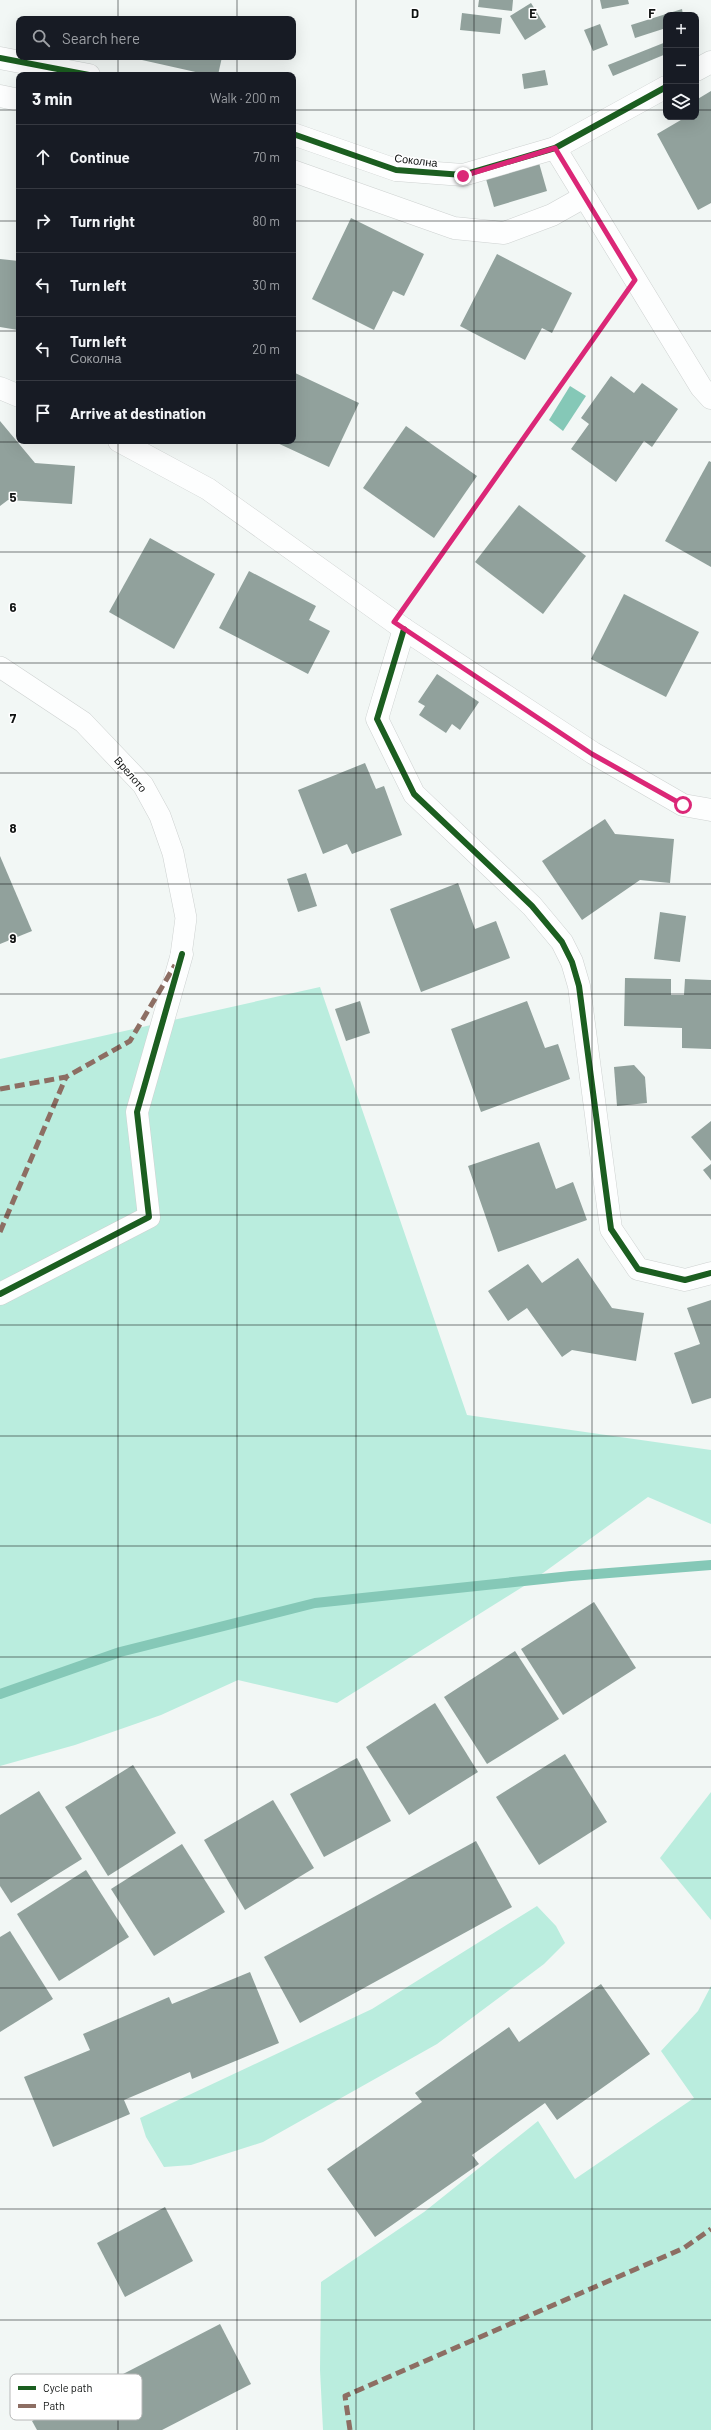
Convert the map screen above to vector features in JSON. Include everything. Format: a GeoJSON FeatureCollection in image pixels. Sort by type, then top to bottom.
{"type":"FeatureCollection","features":[{"type":"Feature","properties":{"kind":"street"},"geometry":{"type":"LineString","coordinates":[[0,58],[73,72]]}},
{"type":"Feature","properties":{"kind":"street"},"geometry":{"type":"LineString","coordinates":[[699,68],[711,62]]}},
{"type":"Feature","properties":{"kind":"street","name":"Соколна"},"geometry":{"type":"LineString","coordinates":[[296,135],[396,170],[463,176],[555,148],[663,89]]}},
{"type":"Feature","properties":{"kind":"street"},"geometry":{"type":"LineString","coordinates":[[0,96],[16,99]]}},
{"type":"Feature","properties":{"kind":"street"},"geometry":{"type":"LineString","coordinates":[[555,148],[701,387],[711,398]]}},
{"type":"Feature","properties":{"kind":"street"},"geometry":{"type":"LineString","coordinates":[[296,173],[454,228],[504,233],[552,215],[584,197]]}},
{"type":"Feature","properties":{"kind":"street"},"geometry":{"type":"LineString","coordinates":[[0,388],[16,395]]}},
{"type":"Feature","properties":{"kind":"street"},"geometry":{"type":"LineString","coordinates":[[125,444],[208,489],[399,625],[592,754],[683,805],[711,810]]}},
{"type":"Feature","properties":{"kind":"street"},"geometry":{"type":"LineString","coordinates":[[399,625],[377,719],[414,794],[532,906],[562,942],[572,962],[579,986],[611,1229],[638,1269],[685,1280],[711,1273]]}},
{"type":"Feature","properties":{"kind":"street"},"geometry":{"type":"LineString","coordinates":[[0,1294],[149,1217],[137,1112],[182,954]]}},
{"type":"Feature","properties":{"kind":"lane","name":"Врелото"},"geometry":{"type":"LineString","coordinates":[[0,667],[83,722],[143,785],[160,816],[173,853],[186,918],[182,954]]}},
{"type":"Feature","properties":{"kind":"path"},"geometry":{"type":"LineString","coordinates":[[399,625],[635,280]]}},
{"type":"Feature","properties":{"kind":"shaded area"},"geometry":{"type":"Polygon","coordinates":[[[570,386],[586,396],[563,431],[549,420],[570,386]]]}},
{"type":"Feature","properties":{"kind":"shaded area"},"geometry":{"type":"Polygon","coordinates":[[[320,987],[467,1415],[711,1450],[711,1524],[648,1497],[532,1581],[337,1703],[238,1680],[161,1715],[75,1745],[0,1766],[0,1059],[320,987]]]}},
{"type":"Feature","properties":{"kind":"shaded area"},"geometry":{"type":"Polygon","coordinates":[[[711,1792],[711,1920],[660,1858],[711,1792]]]}},
{"type":"Feature","properties":{"kind":"shaded area"},"geometry":{"type":"Polygon","coordinates":[[[537,1906],[556,1926],[565,1943],[544,1964],[437,2044],[263,2142],[191,2165],[164,2167],[146,2137],[140,2118],[372,2009],[537,1906]]]}},
{"type":"Feature","properties":{"kind":"shaded area"},"geometry":{"type":"Polygon","coordinates":[[[711,1986],[711,2430],[323,2430],[320,2370],[321,2282],[424,2212],[538,2121],[575,2179],[694,2098],[661,2051],[698,2011],[711,1986]]]}},
{"type":"Feature","properties":{"kind":"building"},"geometry":{"type":"Polygon","coordinates":[[[479,0],[513,0],[512,11],[478,7],[479,0]]]}},
{"type":"Feature","properties":{"kind":"building"},"geometry":{"type":"Polygon","coordinates":[[[600,0],[628,0],[629,4],[602,9],[600,0]]]}},
{"type":"Feature","properties":{"kind":"building"},"geometry":{"type":"Polygon","coordinates":[[[531,3],[546,27],[525,40],[510,16],[531,3]]]}},
{"type":"Feature","properties":{"kind":"building"},"geometry":{"type":"Polygon","coordinates":[[[682,9],[682,12],[672,12],[682,9]]]}},
{"type":"Feature","properties":{"kind":"building"},"geometry":{"type":"Polygon","coordinates":[[[462,13],[502,18],[500,34],[460,30],[462,13]]]}},
{"type":"Feature","properties":{"kind":"building"},"geometry":{"type":"Polygon","coordinates":[[[663,15],[663,29],[635,38],[631,25],[663,15]]]}},
{"type":"Feature","properties":{"kind":"building"},"geometry":{"type":"Polygon","coordinates":[[[600,24],[608,45],[593,51],[584,30],[600,24]]]}},
{"type":"Feature","properties":{"kind":"building"},"geometry":{"type":"Polygon","coordinates":[[[663,43],[663,55],[613,76],[608,65],[663,43]]]}},
{"type":"Feature","properties":{"kind":"building"},"geometry":{"type":"Polygon","coordinates":[[[142,60],[221,60],[219,72],[196,72],[142,60]]]}},
{"type":"Feature","properties":{"kind":"building"},"geometry":{"type":"Polygon","coordinates":[[[545,70],[548,85],[524,89],[522,74],[545,70]]]}},
{"type":"Feature","properties":{"kind":"building"},"geometry":{"type":"Polygon","coordinates":[[[711,91],[711,203],[698,210],[657,134],[681,120],[699,120],[699,98],[711,91]]]}},
{"type":"Feature","properties":{"kind":"building"},"geometry":{"type":"Polygon","coordinates":[[[539,163],[547,191],[494,207],[486,179],[539,163]]]}},
{"type":"Feature","properties":{"kind":"building"},"geometry":{"type":"Polygon","coordinates":[[[351,218],[424,254],[404,296],[393,291],[374,330],[312,299],[351,218]]]}},
{"type":"Feature","properties":{"kind":"building"},"geometry":{"type":"Polygon","coordinates":[[[497,254],[572,293],[552,333],[542,328],[525,360],[460,326],[497,254]]]}},
{"type":"Feature","properties":{"kind":"building"},"geometry":{"type":"Polygon","coordinates":[[[0,259],[16,261],[16,330],[0,327],[0,259]]]}},
{"type":"Feature","properties":{"kind":"building"},"geometry":{"type":"Polygon","coordinates":[[[296,373],[359,403],[329,467],[279,444],[296,444],[296,373]]]}},
{"type":"Feature","properties":{"kind":"building"},"geometry":{"type":"Polygon","coordinates":[[[611,376],[634,393],[642,383],[678,409],[652,447],[644,441],[616,482],[571,449],[589,424],[581,418],[611,376]]]}},
{"type":"Feature","properties":{"kind":"building"},"geometry":{"type":"Polygon","coordinates":[[[0,421],[16,440],[16,444],[19,444],[35,463],[75,466],[72,504],[8,500],[0,506],[0,421]]]}},
{"type":"Feature","properties":{"kind":"building"},"geometry":{"type":"Polygon","coordinates":[[[406,426],[477,476],[434,538],[363,488],[406,426]]]}},
{"type":"Feature","properties":{"kind":"building"},"geometry":{"type":"Polygon","coordinates":[[[709,461],[711,462],[711,567],[665,541],[709,461]]]}},
{"type":"Feature","properties":{"kind":"building"},"geometry":{"type":"Polygon","coordinates":[[[519,505],[586,556],[543,614],[475,562],[519,505]]]}},
{"type":"Feature","properties":{"kind":"building"},"geometry":{"type":"Polygon","coordinates":[[[150,538],[215,574],[174,649],[109,612],[150,538]]]}},
{"type":"Feature","properties":{"kind":"building"},"geometry":{"type":"Polygon","coordinates":[[[249,571],[316,606],[309,620],[330,631],[308,674],[219,628],[249,571]]]}},
{"type":"Feature","properties":{"kind":"building"},"geometry":{"type":"Polygon","coordinates":[[[624,594],[699,632],[666,697],[591,659],[624,594]]]}},
{"type":"Feature","properties":{"kind":"building"},"geometry":{"type":"Polygon","coordinates":[[[437,674],[479,702],[460,730],[452,724],[446,733],[419,715],[425,706],[418,702],[437,674]]]}},
{"type":"Feature","properties":{"kind":"building"},"geometry":{"type":"Polygon","coordinates":[[[365,763],[376,789],[384,786],[402,835],[352,854],[347,844],[323,854],[298,790],[365,763]]]}},
{"type":"Feature","properties":{"kind":"building"},"geometry":{"type":"Polygon","coordinates":[[[605,819],[615,834],[674,839],[670,883],[640,880],[582,920],[542,861],[605,819]]]}},
{"type":"Feature","properties":{"kind":"building"},"geometry":{"type":"Polygon","coordinates":[[[0,856],[32,931],[0,944],[0,856]]]}},
{"type":"Feature","properties":{"kind":"building"},"geometry":{"type":"Polygon","coordinates":[[[306,873],[317,906],[298,912],[287,879],[306,873]]]}},
{"type":"Feature","properties":{"kind":"building"},"geometry":{"type":"Polygon","coordinates":[[[458,883],[475,929],[496,921],[510,958],[421,992],[390,909],[458,883]]]}},
{"type":"Feature","properties":{"kind":"building"},"geometry":{"type":"Polygon","coordinates":[[[660,912],[686,916],[680,962],[654,959],[660,912]]]}},
{"type":"Feature","properties":{"kind":"building"},"geometry":{"type":"Polygon","coordinates":[[[625,978],[671,979],[671,995],[684,995],[685,979],[711,980],[711,1049],[682,1048],[682,1028],[624,1026],[625,978]]]}},
{"type":"Feature","properties":{"kind":"building"},"geometry":{"type":"Polygon","coordinates":[[[360,1001],[370,1033],[346,1041],[335,1009],[360,1001]]]}},
{"type":"Feature","properties":{"kind":"building"},"geometry":{"type":"Polygon","coordinates":[[[527,1001],[545,1048],[558,1044],[570,1079],[481,1112],[451,1029],[527,1001]]]}},
{"type":"Feature","properties":{"kind":"building"},"geometry":{"type":"Polygon","coordinates":[[[634,1065],[645,1077],[647,1103],[617,1106],[614,1067],[634,1065]]]}},
{"type":"Feature","properties":{"kind":"building"},"geometry":{"type":"Polygon","coordinates":[[[711,1121],[711,1161],[691,1137],[711,1121]]]}},
{"type":"Feature","properties":{"kind":"building"},"geometry":{"type":"Polygon","coordinates":[[[539,1142],[556,1189],[573,1182],[587,1220],[498,1252],[468,1166],[539,1142]]]}},
{"type":"Feature","properties":{"kind":"building"},"geometry":{"type":"Polygon","coordinates":[[[711,1164],[711,1180],[703,1170],[711,1164]]]}},
{"type":"Feature","properties":{"kind":"building"},"geometry":{"type":"Polygon","coordinates":[[[578,1258],[612,1308],[644,1313],[636,1361],[572,1350],[562,1357],[527,1308],[508,1321],[488,1291],[528,1264],[542,1283],[578,1258]]]}},
{"type":"Feature","properties":{"kind":"building"},"geometry":{"type":"Polygon","coordinates":[[[711,1300],[711,1398],[692,1404],[674,1353],[700,1344],[687,1308],[711,1300]]]}},
{"type":"Feature","properties":{"kind":"building"},"geometry":{"type":"Polygon","coordinates":[[[594,1602],[636,1668],[563,1715],[521,1649],[594,1602]]]}},
{"type":"Feature","properties":{"kind":"building"},"geometry":{"type":"Polygon","coordinates":[[[515,1651],[559,1719],[487,1764],[444,1697],[515,1651]]]}},
{"type":"Feature","properties":{"kind":"building"},"geometry":{"type":"Polygon","coordinates":[[[435,1703],[478,1772],[409,1815],[366,1747],[435,1703]]]}},
{"type":"Feature","properties":{"kind":"building"},"geometry":{"type":"Polygon","coordinates":[[[565,1754],[607,1822],[539,1865],[496,1797],[565,1754]]]}},
{"type":"Feature","properties":{"kind":"building"},"geometry":{"type":"Polygon","coordinates":[[[357,1758],[391,1821],[324,1857],[290,1794],[357,1758]]]}},
{"type":"Feature","properties":{"kind":"building"},"geometry":{"type":"Polygon","coordinates":[[[133,1765],[176,1833],[108,1876],[65,1807],[133,1765]]]}},
{"type":"Feature","properties":{"kind":"building"},"geometry":{"type":"Polygon","coordinates":[[[39,1791],[82,1859],[11,1903],[0,1886],[0,1815],[39,1791]]]}},
{"type":"Feature","properties":{"kind":"building"},"geometry":{"type":"Polygon","coordinates":[[[273,1800],[314,1868],[245,1910],[204,1840],[273,1800]]]}},
{"type":"Feature","properties":{"kind":"building"},"geometry":{"type":"Polygon","coordinates":[[[476,1841],[512,1907],[300,2023],[264,1957],[476,1841]]]}},
{"type":"Feature","properties":{"kind":"building"},"geometry":{"type":"Polygon","coordinates":[[[182,1844],[225,1912],[154,1956],[111,1889],[182,1844]]]}},
{"type":"Feature","properties":{"kind":"building"},"geometry":{"type":"Polygon","coordinates":[[[86,1870],[129,1937],[59,1981],[17,1914],[86,1870]]]}},
{"type":"Feature","properties":{"kind":"building"},"geometry":{"type":"Polygon","coordinates":[[[10,1931],[53,1999],[0,2032],[0,1937],[10,1931]]]}},
{"type":"Feature","properties":{"kind":"building"},"geometry":{"type":"Polygon","coordinates":[[[250,1972],[279,2043],[192,2079],[190,2072],[124,2100],[130,2114],[53,2147],[24,2077],[90,2050],[83,2034],[169,1997],[172,2004],[250,1972]]]}},
{"type":"Feature","properties":{"kind":"building"},"geometry":{"type":"Polygon","coordinates":[[[601,1984],[650,2054],[557,2120],[545,2103],[472,2155],[479,2164],[375,2237],[327,2169],[422,2102],[415,2093],[509,2027],[519,2042],[601,1984]]]}},
{"type":"Feature","properties":{"kind":"building"},"geometry":{"type":"Polygon","coordinates":[[[165,2207],[193,2261],[125,2297],[97,2243],[165,2207]]]}},
{"type":"Feature","properties":{"kind":"building"},"geometry":{"type":"Polygon","coordinates":[[[220,2324],[251,2384],[162,2430],[37,2430],[32,2421],[34,2420],[142,2420],[142,2374],[123,2374],[220,2324]]]}},
{"type":"Feature","properties":{"kind":"waterway"},"geometry":{"type":"LineString","coordinates":[[0,1694],[120,1652],[315,1603],[571,1576],[711,1565]]}},
{"type":"Feature","properties":{"kind":"marked path"},"geometry":{"type":"LineString","coordinates":[[0,1089],[66,1077],[130,1041],[175,965]]}},
{"type":"Feature","properties":{"kind":"marked path"},"geometry":{"type":"LineString","coordinates":[[0,1232],[66,1077]]}},
{"type":"Feature","properties":{"kind":"marked path"},"geometry":{"type":"LineString","coordinates":[[350,2430],[345,2396],[684,2248],[711,2229]]}},
{"type":"Feature","properties":{"kind":"cycle path"},"geometry":{"type":"LineString","coordinates":[[0,58],[73,72]]}},
{"type":"Feature","properties":{"kind":"cycle path"},"geometry":{"type":"LineString","coordinates":[[296,135],[396,170],[463,175],[555,148],[663,89]]}},
{"type":"Feature","properties":{"kind":"cycle path"},"geometry":{"type":"LineString","coordinates":[[404,629],[377,719],[414,794],[532,906],[562,942],[572,962],[579,986],[611,1229],[638,1269],[685,1280],[711,1273]]}},
{"type":"Feature","properties":{"kind":"cycle path"},"geometry":{"type":"LineString","coordinates":[[0,1294],[149,1217],[137,1112],[182,954]]}},
{"type":"Feature","properties":{"kind":"route"},"geometry":{"type":"LineString","coordinates":[[463,176],[555,148],[635,280],[394,622],[592,754],[683,805]]}}]}
